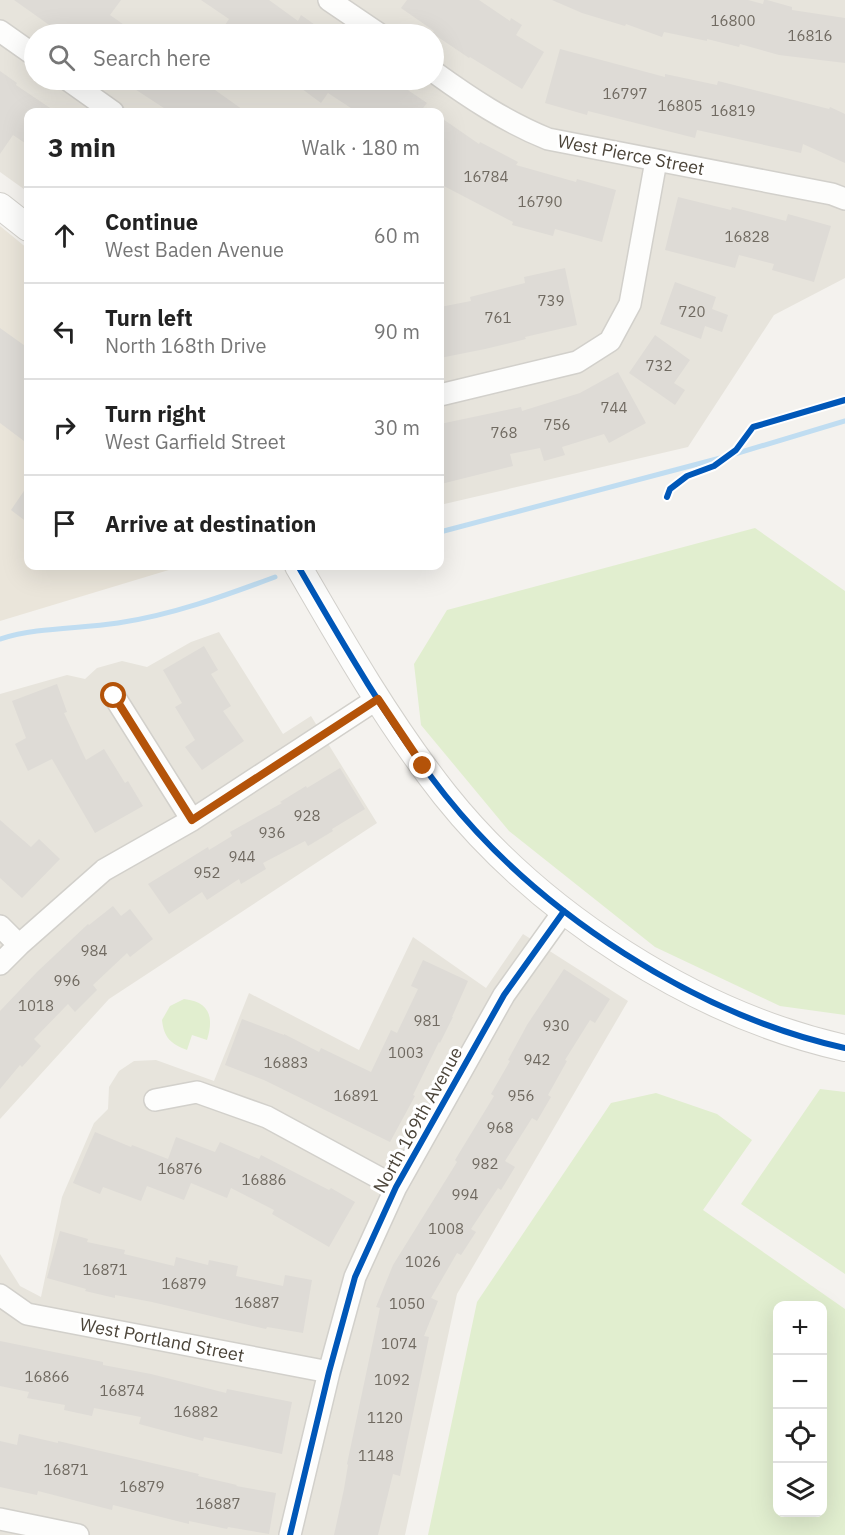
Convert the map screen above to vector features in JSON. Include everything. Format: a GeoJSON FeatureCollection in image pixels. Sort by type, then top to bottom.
{"type":"FeatureCollection","features":[{"type":"Feature","properties":{"kind":"street"},"geometry":{"type":"LineString","coordinates":[[329,0],[364,24]]}},
{"type":"Feature","properties":{"kind":"street"},"geometry":{"type":"LineString","coordinates":[[0,31],[24,48]]}},
{"type":"Feature","properties":{"kind":"street","name":"West Pierce Street"},"geometry":{"type":"LineString","coordinates":[[444,79],[518,127],[548,139],[832,194],[845,199]]}},
{"type":"Feature","properties":{"kind":"street"},"geometry":{"type":"LineString","coordinates":[[82,90],[107,108]]}},
{"type":"Feature","properties":{"kind":"street"},"geometry":{"type":"LineString","coordinates":[[444,394],[577,362],[610,341],[630,304],[656,161]]}},
{"type":"Feature","properties":{"kind":"street"},"geometry":{"type":"LineString","coordinates":[[0,206],[24,225]]}},
{"type":"Feature","properties":{"kind":"street"},"geometry":{"type":"LineString","coordinates":[[302,572],[378,699],[423,766],[473,828],[519,874],[564,911],[642,963],[727,1008],[795,1034],[845,1048]]}},
{"type":"Feature","properties":{"kind":"street"},"geometry":{"type":"LineString","coordinates":[[114,696],[192,820]]}},
{"type":"Feature","properties":{"kind":"street"},"geometry":{"type":"LineString","coordinates":[[0,964],[104,870],[192,820],[378,699]]}},
{"type":"Feature","properties":{"kind":"street","name":"North 169th Avenue"},"geometry":{"type":"LineString","coordinates":[[290,1535],[329,1372],[355,1277],[396,1187],[504,995],[564,911]]}},
{"type":"Feature","properties":{"kind":"street"},"geometry":{"type":"LineString","coordinates":[[0,926],[19,945]]}},
{"type":"Feature","properties":{"kind":"street"},"geometry":{"type":"LineString","coordinates":[[155,1100],[197,1092],[267,1117],[396,1187]]}},
{"type":"Feature","properties":{"kind":"street","name":"West Portland Street"},"geometry":{"type":"LineString","coordinates":[[0,1295],[27,1314],[329,1372]]}},
{"type":"Feature","properties":{"kind":"street"},"geometry":{"type":"LineString","coordinates":[[0,1519],[78,1535]]}},
{"type":"Feature","properties":{"kind":"shaded area"},"geometry":{"type":"Polygon","coordinates":[[[0,0],[845,0],[845,278],[774,315],[688,447],[444,504],[444,108],[24,108],[24,189],[0,172],[0,0]]]}},
{"type":"Feature","properties":{"kind":"shaded area"},"geometry":{"type":"Polygon","coordinates":[[[0,226],[24,246],[24,570],[169,570],[0,621],[0,226]]]}},
{"type":"Feature","properties":{"kind":"shaded area"},"geometry":{"type":"Polygon","coordinates":[[[219,632],[283,734],[311,716],[377,823],[109,999],[0,1119],[0,694],[67,675],[85,679],[97,668],[122,661],[147,667],[191,642],[219,632]]]}},
{"type":"Feature","properties":{"kind":"shaded area"},"geometry":{"type":"Polygon","coordinates":[[[523,934],[628,1001],[457,1294],[405,1535],[0,1535],[0,1254],[20,1286],[41,1297],[62,1197],[94,1123],[108,1109],[109,1087],[119,1071],[134,1061],[156,1060],[214,1081],[249,993],[359,1050],[413,937],[486,988],[523,934]]]}},
{"type":"Feature","properties":{"kind":"green space"},"geometry":{"type":"Polygon","coordinates":[[[755,528],[845,591],[845,1015],[780,1006],[655,947],[509,831],[421,725],[414,664],[447,610],[755,528]]]}},
{"type":"Feature","properties":{"kind":"green space"},"geometry":{"type":"Polygon","coordinates":[[[184,999],[200,1003],[205,1007],[210,1018],[207,1040],[192,1035],[187,1050],[169,1040],[162,1020],[170,1006],[184,999]]]}},
{"type":"Feature","properties":{"kind":"green space"},"geometry":{"type":"Polygon","coordinates":[[[820,1089],[845,1092],[845,1274],[741,1204],[820,1089]]]}},
{"type":"Feature","properties":{"kind":"green space"},"geometry":{"type":"Polygon","coordinates":[[[656,1093],[717,1114],[752,1140],[703,1210],[845,1309],[845,1535],[428,1535],[477,1302],[611,1103],[656,1093]]]}},
{"type":"Feature","properties":{"kind":"building"},"geometry":{"type":"Polygon","coordinates":[[[14,0],[121,0],[110,15],[123,24],[48,24],[14,0]]]}},
{"type":"Feature","properties":{"kind":"building"},"geometry":{"type":"Polygon","coordinates":[[[201,0],[269,0],[298,21],[301,15],[314,24],[226,24],[229,19],[201,0]]]}},
{"type":"Feature","properties":{"kind":"building"},"geometry":{"type":"Polygon","coordinates":[[[407,0],[479,0],[510,21],[511,18],[522,25],[516,35],[544,52],[522,89],[444,41],[444,24],[424,24],[401,8],[407,0]]]}},
{"type":"Feature","properties":{"kind":"building"},"geometry":{"type":"Polygon","coordinates":[[[552,0],[748,0],[763,4],[764,0],[767,0],[792,7],[792,10],[845,18],[845,63],[779,55],[740,44],[739,47],[664,32],[662,37],[626,24],[625,26],[582,13],[552,0]]]}},
{"type":"Feature","properties":{"kind":"building"},"geometry":{"type":"Polygon","coordinates":[[[560,49],[665,77],[665,74],[717,85],[718,81],[829,109],[830,107],[845,114],[845,163],[803,144],[801,153],[697,130],[695,138],[588,111],[587,115],[545,103],[560,49]]]}},
{"type":"Feature","properties":{"kind":"building"},"geometry":{"type":"Polygon","coordinates":[[[0,71],[50,108],[24,108],[24,142],[13,135],[0,154],[0,71]]]}},
{"type":"Feature","properties":{"kind":"building"},"geometry":{"type":"Polygon","coordinates":[[[136,90],[215,90],[240,108],[164,108],[136,90]]]}},
{"type":"Feature","properties":{"kind":"building"},"geometry":{"type":"Polygon","coordinates":[[[303,90],[408,90],[427,103],[423,108],[351,108],[328,93],[321,103],[303,90]]]}},
{"type":"Feature","properties":{"kind":"building"},"geometry":{"type":"Polygon","coordinates":[[[444,120],[479,144],[480,142],[518,162],[516,165],[576,182],[577,179],[616,190],[602,242],[555,229],[553,236],[512,225],[513,222],[444,186],[444,120]]]}},
{"type":"Feature","properties":{"kind":"building"},"geometry":{"type":"Polygon","coordinates":[[[678,197],[731,210],[732,207],[786,221],[788,214],[831,226],[814,282],[772,270],[774,264],[739,255],[735,268],[665,250],[678,197]]]}},
{"type":"Feature","properties":{"kind":"building"},"geometry":{"type":"Polygon","coordinates":[[[565,268],[577,325],[444,357],[444,306],[471,301],[470,297],[525,283],[524,277],[565,268]]]}},
{"type":"Feature","properties":{"kind":"building"},"geometry":{"type":"Polygon","coordinates":[[[675,282],[716,297],[712,309],[728,315],[722,332],[705,326],[701,339],[660,324],[675,282]]]}},
{"type":"Feature","properties":{"kind":"building"},"geometry":{"type":"Polygon","coordinates":[[[0,328],[24,345],[24,441],[0,423],[0,328]]]}},
{"type":"Feature","properties":{"kind":"building"},"geometry":{"type":"Polygon","coordinates":[[[655,335],[690,360],[674,383],[685,390],[675,405],[629,373],[655,335]]]}},
{"type":"Feature","properties":{"kind":"building"},"geometry":{"type":"Polygon","coordinates":[[[618,372],[646,423],[609,443],[604,434],[562,447],[565,455],[544,461],[540,448],[510,454],[513,466],[444,483],[444,423],[521,407],[522,411],[580,393],[618,372]]]}},
{"type":"Feature","properties":{"kind":"building"},"geometry":{"type":"Polygon","coordinates":[[[24,491],[24,520],[11,510],[24,491]]]}},
{"type":"Feature","properties":{"kind":"building"},"geometry":{"type":"Polygon","coordinates":[[[204,646],[218,670],[211,674],[231,706],[223,711],[244,741],[202,770],[185,747],[195,740],[175,707],[182,703],[163,670],[204,646]]]}},
{"type":"Feature","properties":{"kind":"building"},"geometry":{"type":"Polygon","coordinates":[[[57,684],[67,712],[64,713],[86,760],[104,749],[125,783],[128,781],[143,806],[95,833],[52,759],[28,771],[15,744],[26,738],[12,701],[57,684]]]}},
{"type":"Feature","properties":{"kind":"building"},"geometry":{"type":"Polygon","coordinates":[[[340,768],[365,809],[308,846],[305,841],[263,863],[266,869],[241,884],[239,879],[207,900],[202,892],[169,914],[148,884],[208,847],[209,850],[232,836],[230,832],[340,768]]]}},
{"type":"Feature","properties":{"kind":"building"},"geometry":{"type":"Polygon","coordinates":[[[0,820],[31,847],[39,839],[60,859],[22,898],[0,878],[0,820]]]}},
{"type":"Feature","properties":{"kind":"building"},"geometry":{"type":"Polygon","coordinates":[[[113,906],[121,916],[130,909],[153,939],[130,957],[127,953],[93,985],[97,990],[75,1012],[68,1004],[34,1039],[41,1046],[22,1067],[20,1065],[0,1089],[0,1011],[88,924],[113,906]]]}},
{"type":"Feature","properties":{"kind":"building"},"geometry":{"type":"Polygon","coordinates":[[[423,960],[468,981],[453,1017],[413,1095],[415,1096],[390,1142],[264,1080],[225,1065],[242,1019],[284,1034],[319,1052],[321,1048],[371,1072],[391,1030],[397,1033],[418,989],[411,986],[423,960]]]}},
{"type":"Feature","properties":{"kind":"building"},"geometry":{"type":"Polygon","coordinates":[[[564,969],[610,999],[595,1023],[590,1020],[565,1060],[567,1061],[548,1095],[551,1097],[537,1121],[532,1118],[505,1161],[515,1167],[501,1190],[498,1188],[471,1229],[476,1232],[461,1255],[457,1253],[431,1298],[438,1301],[424,1336],[429,1337],[400,1476],[393,1474],[378,1535],[334,1535],[380,1308],[376,1307],[393,1265],[457,1162],[455,1160],[494,1096],[491,1094],[527,1025],[564,969]]]}},
{"type":"Feature","properties":{"kind":"building"},"geometry":{"type":"Polygon","coordinates":[[[95,1132],[168,1159],[176,1137],[215,1152],[220,1142],[259,1159],[261,1155],[355,1202],[329,1247],[272,1214],[274,1210],[231,1188],[227,1198],[191,1183],[184,1200],[147,1186],[141,1201],[103,1187],[100,1194],[73,1183],[95,1132]]]}},
{"type":"Feature","properties":{"kind":"building"},"geometry":{"type":"Polygon","coordinates":[[[60,1231],[88,1239],[87,1242],[125,1250],[124,1254],[174,1266],[176,1257],[208,1265],[209,1260],[238,1266],[236,1276],[283,1286],[285,1275],[312,1280],[303,1333],[267,1327],[266,1329],[115,1295],[115,1298],[47,1278],[60,1231]]]}},
{"type":"Feature","properties":{"kind":"building"},"geometry":{"type":"Polygon","coordinates":[[[0,1341],[103,1362],[103,1365],[151,1374],[226,1393],[227,1389],[292,1402],[282,1454],[204,1437],[203,1441],[139,1424],[141,1417],[94,1408],[92,1416],[64,1410],[65,1405],[27,1398],[29,1392],[0,1386],[0,1341]]]}},
{"type":"Feature","properties":{"kind":"building"},"geometry":{"type":"Polygon","coordinates":[[[19,1434],[199,1474],[198,1476],[236,1486],[276,1493],[269,1534],[228,1527],[227,1529],[189,1521],[189,1524],[113,1505],[112,1510],[38,1491],[37,1495],[0,1487],[0,1441],[17,1445],[19,1434]]]}},
{"type":"Feature","properties":{"kind":"waterway"},"geometry":{"type":"LineString","coordinates":[[444,531],[728,456],[845,421]]}},
{"type":"Feature","properties":{"kind":"waterway"},"geometry":{"type":"LineString","coordinates":[[0,639],[43,630],[138,620],[217,598],[275,577]]}},
{"type":"Feature","properties":{"kind":"cycle path"},"geometry":{"type":"LineString","coordinates":[[667,497],[670,489],[687,476],[714,466],[736,450],[753,427],[845,400]]}},
{"type":"Feature","properties":{"kind":"cycle path"},"geometry":{"type":"LineString","coordinates":[[300,570],[367,683],[424,768],[483,839],[527,880],[574,919],[625,954],[678,985],[733,1011],[789,1033],[845,1048]]}},
{"type":"Feature","properties":{"kind":"cycle path"},"geometry":{"type":"LineString","coordinates":[[290,1535],[329,1372],[355,1277],[396,1187],[504,995],[564,911]]}},
{"type":"Feature","properties":{"kind":"route"},"geometry":{"type":"LineString","coordinates":[[114,696],[192,820],[378,699],[423,766]]}}]}
